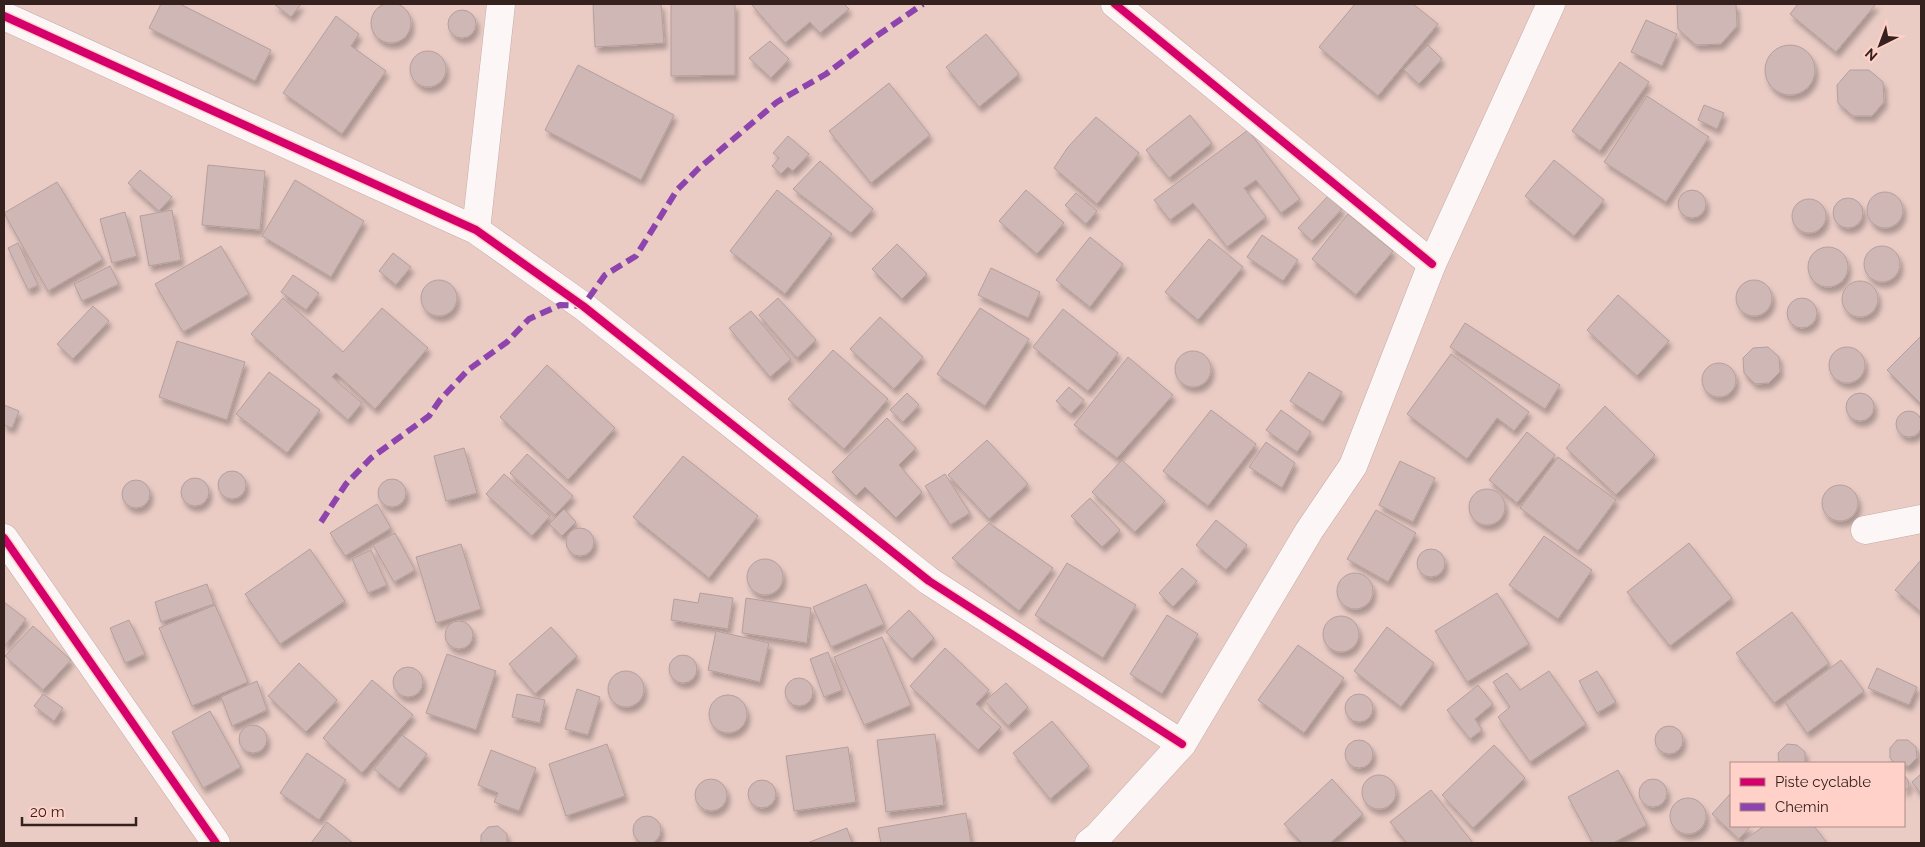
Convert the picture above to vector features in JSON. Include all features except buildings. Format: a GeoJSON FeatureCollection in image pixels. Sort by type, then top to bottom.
{"type":"FeatureCollection","features":[{"type":"Feature","properties":{"kind":"street"},"geometry":{"type":"LineString","coordinates":[[476,230],[501,4]]}},
{"type":"Feature","properties":{"kind":"street"},"geometry":{"type":"LineString","coordinates":[[1115,4],[1432,264]]}},
{"type":"Feature","properties":{"kind":"street"},"geometry":{"type":"LineString","coordinates":[[1089,843],[1098,836],[1182,744],[1310,531],[1353,466],[1432,264],[1551,4]]}},
{"type":"Feature","properties":{"kind":"street"},"geometry":{"type":"LineString","coordinates":[[4,16],[476,230],[583,306],[929,581],[1182,744]]}},
{"type":"Feature","properties":{"kind":"street"},"geometry":{"type":"LineString","coordinates":[[1865,530],[1921,520]]}},
{"type":"Feature","properties":{"kind":"street"},"geometry":{"type":"LineString","coordinates":[[4,538],[216,843]]}},
{"type":"Feature","properties":{"kind":"marked path"},"geometry":{"type":"LineString","coordinates":[[321,522],[346,484],[371,458],[429,416],[440,400],[468,370],[507,342],[529,319],[560,305],[583,306],[605,275],[636,256],[677,190],[698,169],[777,102],[826,74],[923,4]]}},
{"type":"Feature","properties":{"kind":"cycle path"},"geometry":{"type":"LineString","coordinates":[[1115,4],[1432,264]]}},
{"type":"Feature","properties":{"kind":"cycle path"},"geometry":{"type":"LineString","coordinates":[[4,16],[476,230],[583,306],[929,581],[1182,744]]}},
{"type":"Feature","properties":{"kind":"cycle path"},"geometry":{"type":"LineString","coordinates":[[4,538],[216,843]]}}]}
